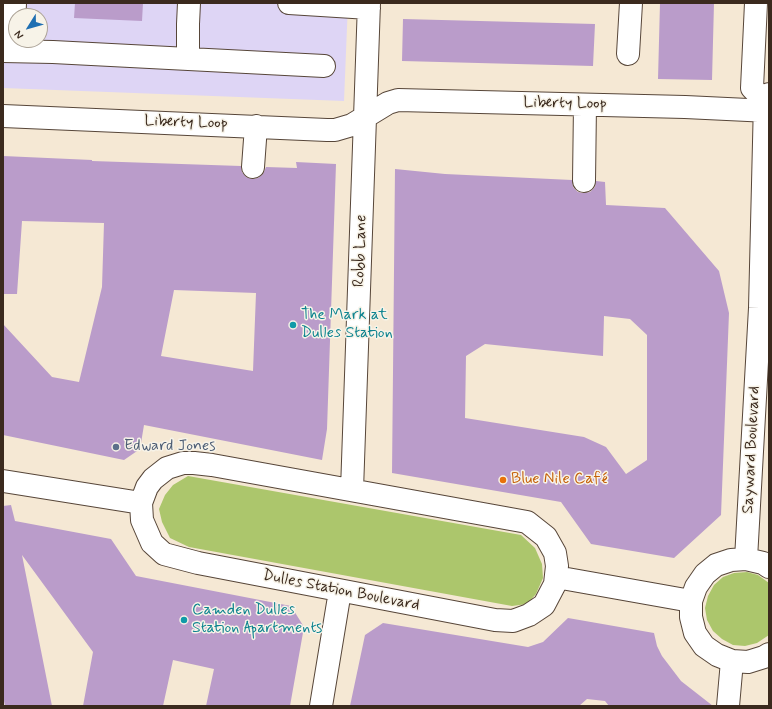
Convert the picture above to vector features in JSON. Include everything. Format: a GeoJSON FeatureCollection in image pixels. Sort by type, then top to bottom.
{"type":"FeatureCollection","features":[{"type":"Feature","properties":{"kind":"street"},"geometry":{"type":"LineString","coordinates":[[15,3],[8,51],[324,66]]}},
{"type":"Feature","properties":{"kind":"street"},"geometry":{"type":"LineString","coordinates":[[188,59],[189,3]]}},
{"type":"Feature","properties":{"kind":"street"},"geometry":{"type":"LineString","coordinates":[[289,3],[369,5],[365,124]]}},
{"type":"Feature","properties":{"kind":"street"},"geometry":{"type":"LineString","coordinates":[[628,54],[631,3]]}},
{"type":"Feature","properties":{"kind":"street"},"geometry":{"type":"LineString","coordinates":[[756,3],[752,88],[767,104]]}},
{"type":"Feature","properties":{"kind":"street","name":"Liberty Loop"},"geometry":{"type":"LineString","coordinates":[[3,116],[335,130],[352,125],[365,124],[388,103],[398,100],[585,105],[767,104]]}},
{"type":"Feature","properties":{"kind":"street","name":"Sayward Boulevard"},"geometry":{"type":"LineString","coordinates":[[746,559],[762,422],[760,308],[767,104]]}},
{"type":"Feature","properties":{"kind":"street"},"geometry":{"type":"LineString","coordinates":[[584,181],[585,105]]}},
{"type":"Feature","properties":{"kind":"street","name":"Robb Lane"},"geometry":{"type":"LineString","coordinates":[[352,490],[365,124]]}},
{"type":"Feature","properties":{"kind":"street"},"geometry":{"type":"LineString","coordinates":[[253,167],[256,126]]}},
{"type":"Feature","properties":{"kind":"street","name":"Dulles Station Boulevard"},"geometry":{"type":"LineString","coordinates":[[194,462],[352,490],[527,522],[546,537],[555,553],[557,566],[555,584],[544,605],[529,615],[513,621],[495,620],[198,563],[164,554],[152,543],[142,520],[141,503],[147,487],[153,479],[167,468],[183,463],[194,462]]}},
{"type":"Feature","properties":{"kind":"street"},"geometry":{"type":"LineString","coordinates":[[3,481],[141,503]]}},
{"type":"Feature","properties":{"kind":"street"},"geometry":{"type":"LineString","coordinates":[[769,567],[762,563],[746,559],[731,560],[716,565],[705,574],[696,587],[691,602],[691,617],[695,633],[704,646],[717,655],[732,661],[748,662],[769,654]]}},
{"type":"Feature","properties":{"kind":"street"},"geometry":{"type":"LineString","coordinates":[[556,577],[691,602]]}},
{"type":"Feature","properties":{"kind":"street"},"geometry":{"type":"LineString","coordinates":[[321,706],[340,591]]}},
{"type":"Feature","properties":{"kind":"street"},"geometry":{"type":"LineString","coordinates":[[728,706],[732,661]]}},
{"type":"Feature","properties":{"kind":"shaded area"},"geometry":{"type":"Polygon","coordinates":[[[3,3],[348,3],[344,101],[3,88],[3,3]]]}},
{"type":"Feature","properties":{"kind":"green space"},"geometry":{"type":"Polygon","coordinates":[[[188,476],[521,535],[535,548],[542,564],[543,578],[536,594],[527,604],[512,606],[189,547],[170,538],[162,522],[159,509],[165,495],[173,485],[188,476]]]}},
{"type":"Feature","properties":{"kind":"green space"},"geometry":{"type":"Polygon","coordinates":[[[747,572],[758,575],[769,583],[769,635],[757,643],[745,646],[733,645],[722,639],[713,631],[707,620],[705,608],[708,596],[714,585],[723,577],[734,573],[747,572]]]}},
{"type":"Feature","properties":{"kind":"building"},"geometry":{"type":"Polygon","coordinates":[[[75,3],[143,3],[142,21],[74,18],[75,3]]]}},
{"type":"Feature","properties":{"kind":"building"},"geometry":{"type":"Polygon","coordinates":[[[660,3],[714,3],[712,80],[658,79],[660,3]]]}},
{"type":"Feature","properties":{"kind":"building"},"geometry":{"type":"Polygon","coordinates":[[[403,19],[595,24],[593,66],[402,61],[403,19]]]}},
{"type":"Feature","properties":{"kind":"building"},"geometry":{"type":"Polygon","coordinates":[[[3,156],[92,161],[241,166],[242,172],[246,177],[252,179],[258,178],[263,174],[266,167],[297,168],[296,162],[336,164],[327,429],[322,460],[144,425],[140,449],[124,460],[3,435],[3,324],[52,377],[79,382],[102,287],[104,223],[22,221],[17,294],[3,294],[3,156]],[[174,290],[161,356],[253,371],[256,293],[174,290]]]}},
{"type":"Feature","properties":{"kind":"building"},"geometry":{"type":"Polygon","coordinates":[[[395,169],[445,174],[572,180],[573,187],[578,192],[583,193],[590,192],[595,187],[596,181],[605,182],[606,205],[665,208],[719,271],[729,313],[721,515],[674,558],[591,544],[561,502],[392,473],[395,169]],[[604,316],[603,356],[485,344],[466,356],[465,418],[584,437],[606,447],[626,474],[647,460],[647,335],[630,319],[604,316]]]}},
{"type":"Feature","properties":{"kind":"building","name":"Camden Dulles Station Apartments"},"geometry":{"type":"Polygon","coordinates":[[[11,505],[15,521],[111,539],[136,576],[291,606],[304,627],[290,706],[206,706],[214,669],[173,660],[163,706],[83,706],[93,652],[22,555],[52,706],[5,706],[3,696],[3,506],[11,505]]]}},
{"type":"Feature","properties":{"kind":"building","name":"Camden Dulles Station Apartments"},"geometry":{"type":"Polygon","coordinates":[[[568,618],[654,633],[657,646],[662,656],[681,681],[713,706],[609,706],[605,701],[587,699],[579,706],[350,706],[365,635],[383,623],[528,647],[543,642],[568,618]]]}},
{"type":"Feature","properties":{"kind":"place","name":"The Mark at Dulles Station"},"geometry":{"type":"Point","coordinates":[293,325]}},
{"type":"Feature","properties":{"kind":"place","name":"Edward Jones"},"geometry":{"type":"Point","coordinates":[116,447]}},
{"type":"Feature","properties":{"kind":"place","name":"Blue Nile Café"},"geometry":{"type":"Point","coordinates":[503,480]}},
{"type":"Feature","properties":{"kind":"place","name":"Camden Dulles Station Apartments"},"geometry":{"type":"Point","coordinates":[184,620]}}]}
